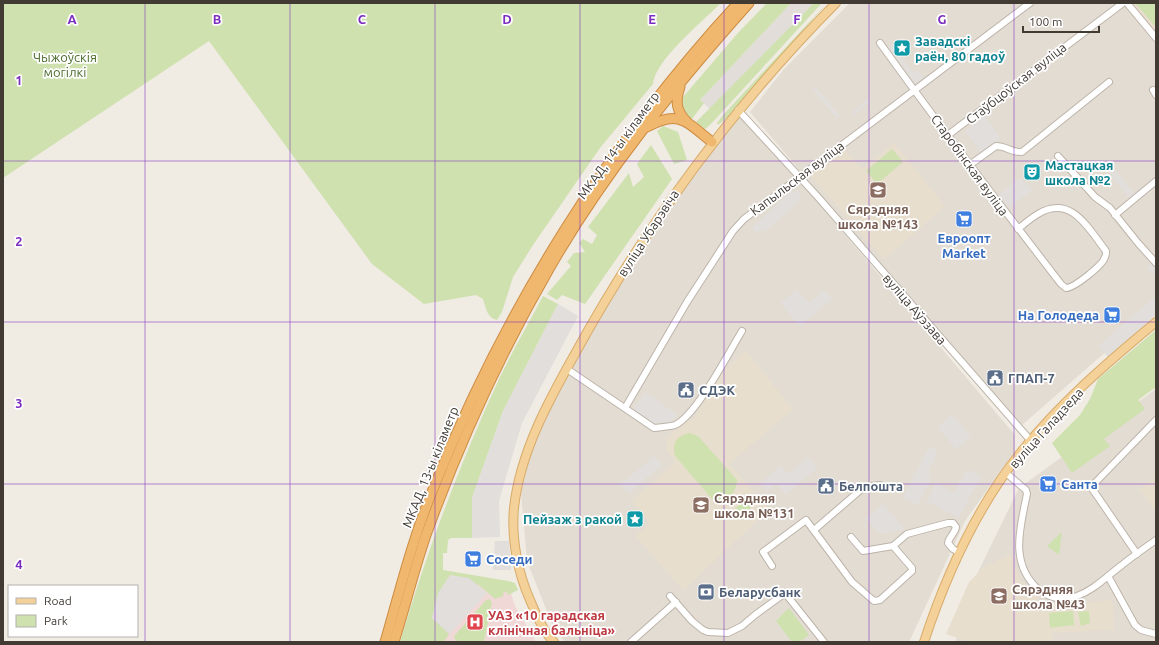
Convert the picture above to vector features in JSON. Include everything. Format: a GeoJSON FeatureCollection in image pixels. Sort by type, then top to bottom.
{"type":"FeatureCollection","features":[{"type":"Feature","properties":{"kind":"highway","name":"МКАД, 14-ы кіламетр"},"geometry":{"type":"LineString","coordinates":[[521,311],[563,230],[604,168],[670,80],[738,3]]}},
{"type":"Feature","properties":{"kind":"highway","name":"МКАД, 14-ы кіламетр"},"geometry":{"type":"LineString","coordinates":[[521,311],[576,227],[644,129],[682,81],[749,3]]}},
{"type":"Feature","properties":{"kind":"highway"},"geometry":{"type":"LineString","coordinates":[[682,81],[677,94],[677,108],[689,125]]}},
{"type":"Feature","properties":{"kind":"highway"},"geometry":{"type":"LineString","coordinates":[[644,129],[666,118],[676,119],[689,125],[712,142]]}},
{"type":"Feature","properties":{"kind":"highway","name":"МКАД, 13-ы кіламетр"},"geometry":{"type":"LineString","coordinates":[[384,642],[415,539],[434,487],[470,404],[521,311]]}},
{"type":"Feature","properties":{"kind":"highway","name":"МКАД, 13-ы кіламетр"},"geometry":{"type":"LineString","coordinates":[[394,642],[426,536],[455,462],[506,350],[521,311]]}},
{"type":"Feature","properties":{"kind":"main road","name":"вуліца Убарэвіча"},"geometry":{"type":"LineString","coordinates":[[554,642],[544,629],[522,580],[515,540],[514,509],[516,497],[526,456],[542,417],[566,369],[634,253],[680,184],[712,142],[779,62],[836,3]]}},
{"type":"Feature","properties":{"kind":"main road","name":"вуліца Галадзеда"},"geometry":{"type":"LineString","coordinates":[[924,642],[957,551],[1006,473],[1031,441],[1082,386],[1155,324]]}},
{"type":"Feature","properties":{"kind":"main road","name":"вуліца Убарэвіча"},"geometry":{"type":"LineString","coordinates":[[516,497],[521,548],[530,588],[544,618],[559,642]]}},
{"type":"Feature","properties":{"kind":"street","name":"Капыльская вуліца"},"geometry":{"type":"LineString","coordinates":[[625,408],[687,302],[733,230],[751,212],[1030,3]]}},
{"type":"Feature","properties":{"kind":"street","name":"Стаўбцоўская вуліца"},"geometry":{"type":"LineString","coordinates":[[948,135],[1123,3]]}},
{"type":"Feature","properties":{"kind":"street"},"geometry":{"type":"LineString","coordinates":[[1127,3],[1156,38]]}},
{"type":"Feature","properties":{"kind":"street","name":"Старобінская вуліца"},"geometry":{"type":"LineString","coordinates":[[880,44],[1018,229],[1061,284],[1066,288],[1074,286],[1102,263],[1106,256],[1106,250],[1083,220],[1066,209],[1052,207],[1037,214],[1018,229]]}},
{"type":"Feature","properties":{"kind":"street"},"geometry":{"type":"LineString","coordinates":[[971,164],[996,146],[1008,147],[1016,153],[1022,152],[1109,82]]}},
{"type":"Feature","properties":{"kind":"street","name":"вуліца Аўэзава"},"geometry":{"type":"LineString","coordinates":[[738,110],[799,176],[1031,441]]}},
{"type":"Feature","properties":{"kind":"street"},"geometry":{"type":"LineString","coordinates":[[1058,156],[1095,197],[1115,215],[1138,244],[1156,263]]}},
{"type":"Feature","properties":{"kind":"street"},"geometry":{"type":"LineString","coordinates":[[1115,215],[1156,181]]}},
{"type":"Feature","properties":{"kind":"street"},"geometry":{"type":"LineString","coordinates":[[566,369],[654,428],[675,425],[684,418],[698,401],[742,331]]}},
{"type":"Feature","properties":{"kind":"street"},"geometry":{"type":"LineString","coordinates":[[1137,554],[1091,487],[1156,420]]}},
{"type":"Feature","properties":{"kind":"street"},"geometry":{"type":"LineString","coordinates":[[1006,473],[1026,490],[1027,494],[1020,530],[1019,554],[1025,573],[1046,595],[1059,598],[1069,598],[1088,590],[1156,540]]}},
{"type":"Feature","properties":{"kind":"street"},"geometry":{"type":"LineString","coordinates":[[814,530],[864,486],[880,485]]}},
{"type":"Feature","properties":{"kind":"street"},"geometry":{"type":"LineString","coordinates":[[772,566],[763,552],[806,520],[852,582],[874,601],[880,600],[910,574],[912,568],[893,546]]}},
{"type":"Feature","properties":{"kind":"street"},"geometry":{"type":"LineString","coordinates":[[851,537],[863,552],[893,546],[907,534],[953,523],[956,527],[948,543],[957,551]]}},
{"type":"Feature","properties":{"kind":"street"},"geometry":{"type":"LineString","coordinates":[[1108,576],[1135,625],[1141,630],[1156,634]]}},
{"type":"Feature","properties":{"kind":"street"},"geometry":{"type":"LineString","coordinates":[[670,596],[703,630],[708,632],[728,632],[742,626],[754,615],[785,593],[824,642]]}},
{"type":"Feature","properties":{"kind":"street"},"geometry":{"type":"LineString","coordinates":[[631,642],[676,602]]}},
{"type":"Feature","properties":{"kind":"shaded area"},"geometry":{"type":"Polygon","coordinates":[[[791,3],[815,3],[712,111],[700,100],[791,3]]]}},
{"type":"Feature","properties":{"kind":"shaded area"},"geometry":{"type":"Polygon","coordinates":[[[850,3],[1156,3],[1156,308],[1022,425],[1015,423],[887,278],[818,192],[750,112],[784,69],[850,3]]]}},
{"type":"Feature","properties":{"kind":"shaded area"},"geometry":{"type":"Polygon","coordinates":[[[1156,3],[1156,33],[1132,4],[1156,3]]]}},
{"type":"Feature","properties":{"kind":"shaded area"},"geometry":{"type":"Polygon","coordinates":[[[892,44],[913,72],[917,70],[923,78],[915,83],[888,47],[892,44]]]}},
{"type":"Feature","properties":{"kind":"shaded area"},"geometry":{"type":"Polygon","coordinates":[[[816,87],[840,116],[837,119],[813,90],[816,87]]]}},
{"type":"Feature","properties":{"kind":"shaded area"},"geometry":{"type":"Polygon","coordinates":[[[869,98],[871,101],[854,115],[852,112],[869,98]]]}},
{"type":"Feature","properties":{"kind":"shaded area"},"geometry":{"type":"Polygon","coordinates":[[[739,116],[812,196],[1015,435],[1015,451],[965,521],[909,642],[565,642],[554,629],[527,561],[521,494],[529,459],[544,419],[594,329],[636,258],[684,186],[739,116]]]}},
{"type":"Feature","properties":{"kind":"shaded area"},"geometry":{"type":"Polygon","coordinates":[[[985,116],[1001,138],[981,153],[965,131],[985,116]]]}},
{"type":"Feature","properties":{"kind":"shaded area","name":"Сярэдняя школа №143"},"geometry":{"type":"Polygon","coordinates":[[[894,143],[945,206],[884,260],[809,174],[843,148],[862,169],[894,143]]]}},
{"type":"Feature","properties":{"kind":"shaded area"},"geometry":{"type":"Polygon","coordinates":[[[1112,166],[1136,195],[1131,200],[1107,171],[1112,166]]]}},
{"type":"Feature","properties":{"kind":"shaded area"},"geometry":{"type":"Polygon","coordinates":[[[1020,177],[1032,190],[1010,208],[999,195],[1020,177]]]}},
{"type":"Feature","properties":{"kind":"shaded area"},"geometry":{"type":"Polygon","coordinates":[[[797,190],[802,195],[799,198],[800,200],[765,232],[762,228],[757,233],[752,227],[792,191],[794,193],[797,190]]]}},
{"type":"Feature","properties":{"kind":"shaded area"},"geometry":{"type":"Polygon","coordinates":[[[1154,261],[1156,263],[1156,277],[1147,267],[1154,261]]]}},
{"type":"Feature","properties":{"kind":"shaded area"},"geometry":{"type":"Polygon","coordinates":[[[797,289],[809,303],[824,290],[832,299],[800,326],[780,303],[797,289]]]}},
{"type":"Feature","properties":{"kind":"shaded area"},"geometry":{"type":"Polygon","coordinates":[[[1156,296],[1156,315],[1108,357],[1098,346],[1156,296]]]}},
{"type":"Feature","properties":{"kind":"shaded area"},"geometry":{"type":"Polygon","coordinates":[[[558,304],[578,316],[522,423],[499,501],[500,537],[472,538],[472,498],[503,411],[558,304]]]}},
{"type":"Feature","properties":{"kind":"shaded area","name":"Сярэдняя школа №131"},"geometry":{"type":"Polygon","coordinates":[[[746,351],[793,409],[729,464],[769,509],[683,591],[636,536],[650,523],[632,501],[675,462],[666,450],[667,438],[680,424],[688,420],[692,421],[723,371],[746,351]]]}},
{"type":"Feature","properties":{"kind":"shaded area"},"geometry":{"type":"Polygon","coordinates":[[[1156,389],[1156,642],[956,642],[960,609],[1019,488],[1156,389]]]}},
{"type":"Feature","properties":{"kind":"shaded area"},"geometry":{"type":"Polygon","coordinates":[[[645,392],[678,415],[671,422],[655,424],[633,410],[645,392]]]}},
{"type":"Feature","properties":{"kind":"shaded area"},"geometry":{"type":"Polygon","coordinates":[[[952,414],[971,437],[956,449],[937,427],[952,414]]]}},
{"type":"Feature","properties":{"kind":"shaded area"},"geometry":{"type":"Polygon","coordinates":[[[929,447],[938,451],[928,473],[932,476],[918,505],[903,498],[929,447]]]}},
{"type":"Feature","properties":{"kind":"shaded area"},"geometry":{"type":"Polygon","coordinates":[[[654,456],[662,465],[629,493],[621,484],[654,456]]]}},
{"type":"Feature","properties":{"kind":"shaded area"},"geometry":{"type":"Polygon","coordinates":[[[808,457],[817,468],[786,495],[776,484],[767,492],[760,484],[781,465],[789,474],[808,457]]]}},
{"type":"Feature","properties":{"kind":"shaded area"},"geometry":{"type":"Polygon","coordinates":[[[967,469],[981,476],[959,518],[927,501],[936,483],[954,493],[967,469]]]}},
{"type":"Feature","properties":{"kind":"shaded area"},"geometry":{"type":"Polygon","coordinates":[[[1156,477],[1156,512],[1139,489],[1156,477]]]}},
{"type":"Feature","properties":{"kind":"shaded area"},"geometry":{"type":"Polygon","coordinates":[[[883,504],[905,529],[880,534],[866,518],[883,504]]]}},
{"type":"Feature","properties":{"kind":"shaded area"},"geometry":{"type":"Polygon","coordinates":[[[495,541],[509,541],[511,570],[493,570],[495,541]]]}},
{"type":"Feature","properties":{"kind":"shaded area","name":"Сярэдняя школа №43"},"geometry":{"type":"Polygon","coordinates":[[[1012,554],[1013,562],[1022,582],[1044,605],[1112,600],[1115,630],[1052,633],[1053,640],[1028,642],[970,642],[946,634],[969,582],[984,567],[1012,554]]]}},
{"type":"Feature","properties":{"kind":"shaded area","name":"УАЗ «10 гарадская клінічная бальніца»"},"geometry":{"type":"Polygon","coordinates":[[[438,570],[507,581],[515,606],[536,642],[420,642],[438,570]]]}},
{"type":"Feature","properties":{"kind":"shaded area"},"geometry":{"type":"Polygon","coordinates":[[[450,575],[469,578],[487,593],[450,634],[432,618],[438,593],[450,575]]]}},
{"type":"Feature","properties":{"kind":"green space","name":"Чыжоўскія могілкі"},"geometry":{"type":"Polygon","coordinates":[[[3,3],[721,3],[681,41],[662,64],[656,74],[653,84],[600,148],[533,245],[513,277],[502,312],[497,320],[489,315],[483,299],[476,295],[424,304],[372,264],[209,41],[3,178],[3,3]]]}},
{"type":"Feature","properties":{"kind":"green space"},"geometry":{"type":"Polygon","coordinates":[[[767,3],[791,3],[700,100],[704,103],[692,119],[684,113],[681,105],[683,97],[737,34],[767,3]]]}},
{"type":"Feature","properties":{"kind":"green space"},"geometry":{"type":"Polygon","coordinates":[[[814,3],[822,3],[710,125],[705,129],[696,122],[814,3]]]}},
{"type":"Feature","properties":{"kind":"green space"},"geometry":{"type":"Polygon","coordinates":[[[827,3],[727,118],[718,125],[717,123],[723,115],[827,3]]]}},
{"type":"Feature","properties":{"kind":"green space"},"geometry":{"type":"Polygon","coordinates":[[[1135,3],[1156,3],[1156,27],[1135,3]]]}},
{"type":"Feature","properties":{"kind":"green space"},"geometry":{"type":"Polygon","coordinates":[[[663,126],[678,132],[687,160],[674,164],[657,131],[663,126]]]}},
{"type":"Feature","properties":{"kind":"green space"},"geometry":{"type":"Polygon","coordinates":[[[651,145],[672,179],[585,304],[562,295],[557,300],[547,294],[571,266],[567,262],[574,253],[585,252],[579,243],[583,239],[592,244],[597,235],[588,227],[629,173],[633,187],[644,177],[637,164],[651,145]]]}},
{"type":"Feature","properties":{"kind":"green space"},"geometry":{"type":"Polygon","coordinates":[[[892,149],[903,162],[877,184],[866,171],[892,149]]]}},
{"type":"Feature","properties":{"kind":"green space"},"geometry":{"type":"Polygon","coordinates":[[[543,296],[558,304],[503,411],[472,498],[472,538],[451,538],[448,540],[447,553],[443,553],[443,570],[508,581],[515,583],[518,590],[508,595],[507,591],[503,593],[504,596],[495,599],[479,585],[432,618],[449,634],[444,642],[400,642],[421,574],[471,442],[500,377],[543,296]]]}},
{"type":"Feature","properties":{"kind":"green space"},"geometry":{"type":"Polygon","coordinates":[[[1156,330],[1156,387],[1138,400],[1145,409],[1104,439],[1110,446],[1072,473],[1052,443],[1080,415],[1090,399],[1098,379],[1156,330]]]}},
{"type":"Feature","properties":{"kind":"green space"},"geometry":{"type":"Polygon","coordinates":[[[690,433],[698,436],[737,480],[733,494],[726,500],[713,500],[675,456],[674,447],[676,441],[681,436],[690,433]]]}},
{"type":"Feature","properties":{"kind":"green space"},"geometry":{"type":"Polygon","coordinates":[[[750,494],[758,501],[740,518],[733,511],[750,494]]]}},
{"type":"Feature","properties":{"kind":"green space"},"geometry":{"type":"Polygon","coordinates":[[[1062,532],[1059,555],[1047,546],[1062,532]]]}},
{"type":"Feature","properties":{"kind":"green space"},"geometry":{"type":"Polygon","coordinates":[[[489,599],[492,602],[484,642],[458,642],[454,638],[455,635],[486,600],[489,599]]]}},
{"type":"Feature","properties":{"kind":"green space"},"geometry":{"type":"Polygon","coordinates":[[[789,608],[809,635],[799,642],[792,642],[776,621],[789,608]]]}},
{"type":"Feature","properties":{"kind":"green space"},"geometry":{"type":"Polygon","coordinates":[[[1073,611],[1074,625],[1050,628],[1049,613],[1073,611]]]}},
{"type":"Feature","properties":{"kind":"green space"},"geometry":{"type":"Polygon","coordinates":[[[1089,611],[1090,623],[1081,626],[1078,612],[1089,611]]]}},
{"type":"Feature","properties":{"kind":"place","name":"Завадскі раён, 80 гадоў"},"geometry":{"type":"Point","coordinates":[902,48]}},
{"type":"Feature","properties":{"kind":"place","name":"Мастацкая школа №2"},"geometry":{"type":"Point","coordinates":[1032,172]}},
{"type":"Feature","properties":{"kind":"place","name":"Сярэдняя школа №143"},"geometry":{"type":"Point","coordinates":[878,190]}},
{"type":"Feature","properties":{"kind":"place","name":"Евроопт Market"},"geometry":{"type":"Point","coordinates":[964,219]}},
{"type":"Feature","properties":{"kind":"place","name":"На Голодеда"},"geometry":{"type":"Point","coordinates":[1112,315]}},
{"type":"Feature","properties":{"kind":"place","name":"ГПАП-7"},"geometry":{"type":"Point","coordinates":[995,378]}},
{"type":"Feature","properties":{"kind":"place","name":"СДЭК"},"geometry":{"type":"Point","coordinates":[686,390]}},
{"type":"Feature","properties":{"kind":"place","name":"Санта"},"geometry":{"type":"Point","coordinates":[1048,484]}},
{"type":"Feature","properties":{"kind":"place","name":"Белпошта"},"geometry":{"type":"Point","coordinates":[826,486]}},
{"type":"Feature","properties":{"kind":"place","name":"Сярэдняя школа №131"},"geometry":{"type":"Point","coordinates":[701,505]}},
{"type":"Feature","properties":{"kind":"place","name":"Пейзаж з ракой"},"geometry":{"type":"Point","coordinates":[635,519]}},
{"type":"Feature","properties":{"kind":"place","name":"Соседи"},"geometry":{"type":"Point","coordinates":[473,559]}},
{"type":"Feature","properties":{"kind":"place","name":"Беларусбанк"},"geometry":{"type":"Point","coordinates":[706,592]}},
{"type":"Feature","properties":{"kind":"place","name":"Сярэдняя школа №43"},"geometry":{"type":"Point","coordinates":[999,596]}},
{"type":"Feature","properties":{"kind":"place","name":"УАЗ «10 гарадская клінічная бальніца»"},"geometry":{"type":"Point","coordinates":[475,622]}}]}
